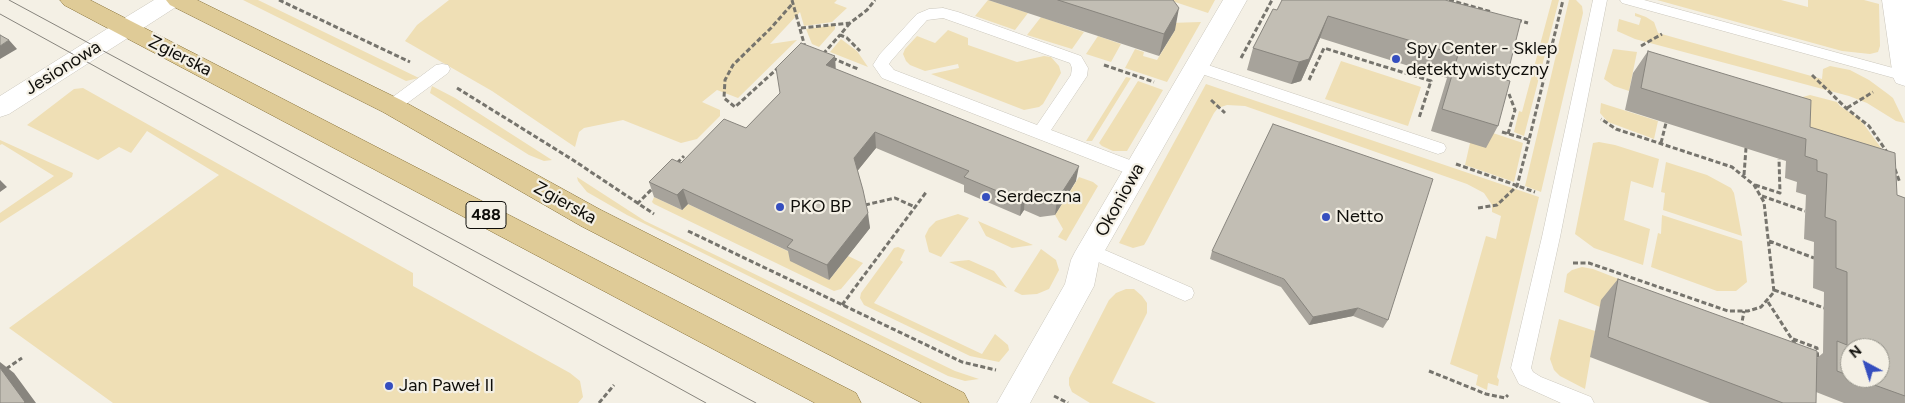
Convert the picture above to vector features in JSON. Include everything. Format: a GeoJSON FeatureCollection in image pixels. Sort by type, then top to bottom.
{"type":"FeatureCollection","features":[{"type":"Feature","properties":{"kind":"main road","name":"Zgierska"},"geometry":{"type":"LineString","coordinates":[[72,0],[845,403]]}},
{"type":"Feature","properties":{"kind":"main road","name":"Zgierska"},"geometry":{"type":"LineString","coordinates":[[178,0],[392,106],[600,222],[953,403]]}},
{"type":"Feature","properties":{"kind":"street","name":"Jesionowa"},"geometry":{"type":"LineString","coordinates":[[0,108],[171,0]]}},
{"type":"Feature","properties":{"kind":"street","name":"Okoniowa"},"geometry":{"type":"LineString","coordinates":[[1013,403],[1079,286],[1084,265],[1091,251],[1235,0]]}},
{"type":"Feature","properties":{"kind":"street"},"geometry":{"type":"LineString","coordinates":[[1894,0],[1905,77]]}},
{"type":"Feature","properties":{"kind":"lane"},"geometry":{"type":"LineString","coordinates":[[1584,403],[1534,383],[1526,378],[1521,368],[1551,237],[1600,0]]}},
{"type":"Feature","properties":{"kind":"lane"},"geometry":{"type":"LineString","coordinates":[[1627,0],[1905,77]]}},
{"type":"Feature","properties":{"kind":"lane"},"geometry":{"type":"LineString","coordinates":[[1041,132],[1079,76],[1080,68],[1076,60],[1068,56],[943,13],[922,17],[885,58],[881,65],[888,74],[1137,170]]}},
{"type":"Feature","properties":{"kind":"lane"},"geometry":{"type":"LineString","coordinates":[[1196,66],[1438,148]]}},
{"type":"Feature","properties":{"kind":"lane"},"geometry":{"type":"LineString","coordinates":[[392,106],[438,71]]}},
{"type":"Feature","properties":{"kind":"lane"},"geometry":{"type":"LineString","coordinates":[[1091,251],[1185,294]]}},
{"type":"Feature","properties":{"kind":"path"},"geometry":{"type":"LineString","coordinates":[[279,0],[438,71],[655,215]]}},
{"type":"Feature","properties":{"kind":"path"},"geometry":{"type":"LineString","coordinates":[[822,55],[850,23],[867,10],[875,0]]}},
{"type":"Feature","properties":{"kind":"path"},"geometry":{"type":"LineString","coordinates":[[1241,59],[1272,0]]}},
{"type":"Feature","properties":{"kind":"path"},"geometry":{"type":"LineString","coordinates":[[1449,0],[1493,13]]}},
{"type":"Feature","properties":{"kind":"path"},"geometry":{"type":"LineString","coordinates":[[1478,208],[1497,205],[1517,186],[1563,0]]}},
{"type":"Feature","properties":{"kind":"path"},"geometry":{"type":"LineString","coordinates":[[792,1],[806,48]]}},
{"type":"Feature","properties":{"kind":"path"},"geometry":{"type":"LineString","coordinates":[[735,107],[724,98],[725,80],[733,65],[771,28],[792,1]]}},
{"type":"Feature","properties":{"kind":"path"},"geometry":{"type":"LineString","coordinates":[[1511,18],[1528,23]]}},
{"type":"Feature","properties":{"kind":"path"},"geometry":{"type":"LineString","coordinates":[[801,28],[850,23]]}},
{"type":"Feature","properties":{"kind":"path"},"geometry":{"type":"LineString","coordinates":[[1641,46],[1664,33],[1662,31]]}},
{"type":"Feature","properties":{"kind":"path"},"geometry":{"type":"LineString","coordinates":[[840,35],[847,38],[862,53]]}},
{"type":"Feature","properties":{"kind":"path"},"geometry":{"type":"LineString","coordinates":[[1299,101],[1324,48],[1431,81],[1411,139]]}},
{"type":"Feature","properties":{"kind":"path"},"geometry":{"type":"LineString","coordinates":[[1078,64],[1107,65],[1181,92]]}},
{"type":"Feature","properties":{"kind":"path"},"geometry":{"type":"LineString","coordinates":[[1803,72],[1812,75],[1846,108],[1869,126],[1891,157]]}},
{"type":"Feature","properties":{"kind":"path"},"geometry":{"type":"LineString","coordinates":[[1846,108],[1874,91],[1882,93]]}},
{"type":"Feature","properties":{"kind":"path"},"geometry":{"type":"LineString","coordinates":[[1508,94],[1515,110],[1508,134]]}},
{"type":"Feature","properties":{"kind":"path"},"geometry":{"type":"LineString","coordinates":[[1566,266],[1576,262],[1589,263],[1720,309],[1744,311],[1761,307],[1768,302],[1774,290],[1762,196],[1754,185],[1744,176],[1722,163],[1612,127],[1603,121],[1597,113]]}},
{"type":"Feature","properties":{"kind":"path"},"geometry":{"type":"LineString","coordinates":[[1661,143],[1666,123]]}},
{"type":"Feature","properties":{"kind":"path"},"geometry":{"type":"LineString","coordinates":[[1502,132],[1529,140]]}},
{"type":"Feature","properties":{"kind":"path"},"geometry":{"type":"LineString","coordinates":[[1438,148],[1459,166],[1530,190]]}},
{"type":"Feature","properties":{"kind":"path"},"geometry":{"type":"LineString","coordinates":[[1744,176],[1746,148]]}},
{"type":"Feature","properties":{"kind":"path"},"geometry":{"type":"LineString","coordinates":[[671,170],[684,156]]}},
{"type":"Feature","properties":{"kind":"path"},"geometry":{"type":"LineString","coordinates":[[1754,185],[1780,193],[1779,159]]}},
{"type":"Feature","properties":{"kind":"path"},"geometry":{"type":"LineString","coordinates":[[1894,166],[1900,182]]}},
{"type":"Feature","properties":{"kind":"path"},"geometry":{"type":"LineString","coordinates":[[637,204],[657,183]]}},
{"type":"Feature","properties":{"kind":"path"},"geometry":{"type":"LineString","coordinates":[[842,305],[927,191]]}},
{"type":"Feature","properties":{"kind":"path"},"geometry":{"type":"LineString","coordinates":[[1762,196],[1805,211]]}},
{"type":"Feature","properties":{"kind":"path"},"geometry":{"type":"LineString","coordinates":[[865,205],[895,198],[915,207]]}},
{"type":"Feature","properties":{"kind":"path"},"geometry":{"type":"LineString","coordinates":[[682,228],[962,362],[1003,372]]}},
{"type":"Feature","properties":{"kind":"path"},"geometry":{"type":"LineString","coordinates":[[1769,241],[1814,258]]}},
{"type":"Feature","properties":{"kind":"path"},"geometry":{"type":"LineString","coordinates":[[1651,293],[1653,286]]}},
{"type":"Feature","properties":{"kind":"path"},"geometry":{"type":"LineString","coordinates":[[1774,290],[1824,308]]}},
{"type":"Feature","properties":{"kind":"path"},"geometry":{"type":"LineString","coordinates":[[1768,302],[1793,339],[1800,353]]}},
{"type":"Feature","properties":{"kind":"path"},"geometry":{"type":"LineString","coordinates":[[1740,335],[1744,311]]}},
{"type":"Feature","properties":{"kind":"path"},"geometry":{"type":"LineString","coordinates":[[1793,339],[1818,348],[1818,363]]}},
{"type":"Feature","properties":{"kind":"path"},"geometry":{"type":"LineString","coordinates":[[0,373],[22,358]]}},
{"type":"Feature","properties":{"kind":"path"},"geometry":{"type":"LineString","coordinates":[[1429,371],[1486,394]]}},
{"type":"Feature","properties":{"kind":"path"},"geometry":{"type":"LineString","coordinates":[[600,403],[614,386]]}},
{"type":"Feature","properties":{"kind":"path"},"geometry":{"type":"LineString","coordinates":[[1059,398],[1068,403]]}},
{"type":"Feature","properties":{"kind":"shaded area"},"geometry":{"type":"Polygon","coordinates":[[[243,0],[258,0],[419,78],[406,81],[243,0]]]}},
{"type":"Feature","properties":{"kind":"shaded area"},"geometry":{"type":"Polygon","coordinates":[[[449,0],[837,0],[834,3],[847,8],[832,22],[804,26],[800,12],[770,44],[797,40],[738,98],[717,90],[702,102],[720,110],[720,116],[697,139],[681,143],[623,120],[584,128],[579,132],[575,147],[492,91],[405,41],[417,25],[449,0]]]}},
{"type":"Feature","properties":{"kind":"shaded area"},"geometry":{"type":"Polygon","coordinates":[[[988,0],[1028,13],[1015,30],[975,16],[988,0]]]}},
{"type":"Feature","properties":{"kind":"shaded area"},"geometry":{"type":"Polygon","coordinates":[[[1169,0],[1215,0],[1208,13],[1169,0]]]}},
{"type":"Feature","properties":{"kind":"shaded area"},"geometry":{"type":"Polygon","coordinates":[[[1552,0],[1559,0],[1524,136],[1514,132],[1519,111],[1522,112],[1552,0]]]}},
{"type":"Feature","properties":{"kind":"shaded area"},"geometry":{"type":"Polygon","coordinates":[[[1569,0],[1576,0],[1582,6],[1583,13],[1541,192],[1525,186],[1569,0]]]}},
{"type":"Feature","properties":{"kind":"shaded area"},"geometry":{"type":"Polygon","coordinates":[[[1657,0],[1781,0],[1808,7],[1808,0],[1864,0],[1879,4],[1880,46],[1878,52],[1870,54],[1842,51],[1657,0]]]}},
{"type":"Feature","properties":{"kind":"shaded area"},"geometry":{"type":"Polygon","coordinates":[[[1635,13],[1654,22],[1658,33],[1822,79],[1823,69],[1830,66],[1850,70],[1869,80],[1893,98],[1905,123],[1896,121],[1867,103],[1849,96],[1635,39],[1617,31],[1619,19],[1639,25],[1641,18],[1635,16],[1635,13]]]}},
{"type":"Feature","properties":{"kind":"shaded area"},"geometry":{"type":"Polygon","coordinates":[[[1041,17],[1084,32],[1072,49],[1027,35],[1041,17]]]}},
{"type":"Feature","properties":{"kind":"shaded area"},"geometry":{"type":"Polygon","coordinates":[[[1201,22],[1167,82],[1125,68],[1135,49],[1144,52],[1143,56],[1157,60],[1175,30],[1169,23],[1201,22]]]}},
{"type":"Feature","properties":{"kind":"shaded area"},"geometry":{"type":"Polygon","coordinates":[[[835,25],[835,29],[819,47],[812,44],[806,29],[835,25]]]}},
{"type":"Feature","properties":{"kind":"shaded area"},"geometry":{"type":"Polygon","coordinates":[[[948,30],[968,38],[968,45],[1017,62],[1044,56],[1051,57],[1059,66],[1061,73],[1043,104],[1039,107],[1024,110],[931,74],[959,68],[958,64],[925,71],[910,65],[906,61],[903,54],[905,49],[917,36],[935,43],[948,30]]]}},
{"type":"Feature","properties":{"kind":"shaded area"},"geometry":{"type":"Polygon","coordinates":[[[1098,36],[1121,44],[1111,62],[1086,54],[1098,36]]]}},
{"type":"Feature","properties":{"kind":"shaded area"},"geometry":{"type":"Polygon","coordinates":[[[841,39],[857,51],[868,67],[830,52],[841,39]]]}},
{"type":"Feature","properties":{"kind":"shaded area"},"geometry":{"type":"Polygon","coordinates":[[[1613,49],[1637,52],[1629,91],[1614,86],[1604,79],[1613,49]]]}},
{"type":"Feature","properties":{"kind":"shaded area"},"geometry":{"type":"Polygon","coordinates":[[[1341,61],[1421,87],[1408,126],[1325,99],[1341,61]]]}},
{"type":"Feature","properties":{"kind":"shaded area"},"geometry":{"type":"Polygon","coordinates":[[[1126,77],[1131,78],[1092,141],[1086,141],[1126,77]]]}},
{"type":"Feature","properties":{"kind":"shaded area"},"geometry":{"type":"Polygon","coordinates":[[[1138,81],[1163,90],[1127,151],[1113,151],[1099,143],[1138,81]]]}},
{"type":"Feature","properties":{"kind":"shaded area"},"geometry":{"type":"Polygon","coordinates":[[[1206,84],[1539,197],[1497,377],[1499,380],[1498,386],[1488,383],[1487,390],[1476,385],[1478,375],[1450,364],[1486,236],[1496,239],[1501,216],[1492,212],[1492,205],[1484,193],[1467,184],[1245,106],[1227,105],[1218,108],[1214,113],[1144,245],[1133,248],[1119,243],[1206,84]]]}},
{"type":"Feature","properties":{"kind":"shaded area"},"geometry":{"type":"Polygon","coordinates":[[[432,86],[455,98],[552,160],[544,161],[529,155],[430,93],[432,86]]]}},
{"type":"Feature","properties":{"kind":"shaded area"},"geometry":{"type":"Polygon","coordinates":[[[83,88],[413,273],[413,286],[570,373],[580,381],[583,397],[578,403],[113,403],[9,328],[219,175],[147,131],[131,153],[119,147],[98,160],[27,125],[74,89],[83,88]]]}},
{"type":"Feature","properties":{"kind":"shaded area"},"geometry":{"type":"Polygon","coordinates":[[[1810,95],[1837,102],[1860,119],[1884,152],[1792,122],[1799,98],[1810,95]]]}},
{"type":"Feature","properties":{"kind":"shaded area"},"geometry":{"type":"Polygon","coordinates":[[[1601,103],[1658,121],[1654,139],[1608,122],[1600,113],[1601,103]]]}},
{"type":"Feature","properties":{"kind":"shaded area"},"geometry":{"type":"Polygon","coordinates":[[[1490,132],[1523,143],[1514,182],[1465,165],[1470,143],[1490,132]]]}},
{"type":"Feature","properties":{"kind":"shaded area"},"geometry":{"type":"Polygon","coordinates":[[[0,140],[73,173],[72,177],[0,223],[0,213],[54,176],[2,144],[0,145],[0,140]]]}},
{"type":"Feature","properties":{"kind":"shaded area"},"geometry":{"type":"Polygon","coordinates":[[[1599,142],[1659,159],[1653,188],[1631,181],[1624,220],[1650,229],[1643,265],[1594,248],[1575,234],[1593,143],[1599,142]]]}},
{"type":"Feature","properties":{"kind":"shaded area"},"geometry":{"type":"Polygon","coordinates":[[[1666,162],[1707,175],[1731,188],[1734,193],[1742,236],[1663,210],[1665,193],[1661,192],[1666,162]]]}},
{"type":"Feature","properties":{"kind":"shaded area"},"geometry":{"type":"Polygon","coordinates":[[[577,177],[645,221],[955,371],[979,379],[965,381],[948,376],[627,215],[587,192],[577,177]]]}},
{"type":"Feature","properties":{"kind":"shaded area"},"geometry":{"type":"Polygon","coordinates":[[[1079,177],[1098,186],[1066,241],[1058,237],[1063,229],[1055,215],[1079,177]]]}},
{"type":"Feature","properties":{"kind":"shaded area"},"geometry":{"type":"Polygon","coordinates":[[[654,197],[682,210],[688,204],[796,255],[829,280],[848,256],[863,263],[841,289],[834,291],[654,204],[652,202],[654,197]]]}},
{"type":"Feature","properties":{"kind":"shaded area"},"geometry":{"type":"Polygon","coordinates":[[[958,214],[969,218],[941,257],[929,252],[925,236],[929,228],[936,221],[958,214]]]}},
{"type":"Feature","properties":{"kind":"shaded area"},"geometry":{"type":"Polygon","coordinates":[[[1662,215],[1742,241],[1747,282],[1736,291],[1717,291],[1651,267],[1658,233],[1661,234],[1662,215]]]}},
{"type":"Feature","properties":{"kind":"shaded area"},"geometry":{"type":"Polygon","coordinates":[[[978,221],[1033,245],[1012,248],[986,236],[978,221]]]}},
{"type":"Feature","properties":{"kind":"shaded area"},"geometry":{"type":"Polygon","coordinates":[[[898,247],[905,250],[900,260],[903,262],[874,303],[982,354],[995,334],[1008,345],[1009,350],[999,362],[970,356],[864,305],[860,298],[861,293],[894,248],[898,247]]]}},
{"type":"Feature","properties":{"kind":"shaded area"},"geometry":{"type":"Polygon","coordinates":[[[1041,249],[1056,260],[1059,270],[1049,289],[1037,294],[1022,295],[1014,291],[1041,249]]]}},
{"type":"Feature","properties":{"kind":"shaded area"},"geometry":{"type":"Polygon","coordinates":[[[969,260],[994,271],[1007,288],[949,262],[969,260]]]}},
{"type":"Feature","properties":{"kind":"shaded area"},"geometry":{"type":"Polygon","coordinates":[[[1582,267],[1593,269],[1642,288],[1637,313],[1600,307],[1564,292],[1567,274],[1572,270],[1582,267]]]}},
{"type":"Feature","properties":{"kind":"shaded area"},"geometry":{"type":"Polygon","coordinates":[[[1126,289],[1134,289],[1142,296],[1147,303],[1147,313],[1112,383],[1156,403],[1090,403],[1072,392],[1069,378],[1109,300],[1116,293],[1126,289]]]}},
{"type":"Feature","properties":{"kind":"shaded area"},"geometry":{"type":"Polygon","coordinates":[[[1559,319],[1595,331],[1585,389],[1560,376],[1554,370],[1550,359],[1559,319]]]}},
{"type":"Feature","properties":{"kind":"building"},"geometry":{"type":"Polygon","coordinates":[[[1058,0],[1173,0],[1179,8],[1164,34],[1058,0]]]}},
{"type":"Feature","properties":{"kind":"building"},"geometry":{"type":"Polygon","coordinates":[[[1282,0],[1445,0],[1521,20],[1506,80],[1510,81],[1498,126],[1442,109],[1458,55],[1328,16],[1309,59],[1299,62],[1253,48],[1273,9],[1277,10],[1282,0]]]}},
{"type":"Feature","properties":{"kind":"building"},"geometry":{"type":"Polygon","coordinates":[[[0,35],[9,40],[0,46],[0,35]]]}},
{"type":"Feature","properties":{"kind":"building"},"geometry":{"type":"Polygon","coordinates":[[[801,43],[835,56],[826,65],[1079,166],[1057,200],[1042,202],[1025,195],[1021,201],[964,177],[969,171],[875,132],[854,158],[868,213],[827,265],[787,247],[793,240],[683,189],[677,195],[649,182],[672,159],[681,163],[724,119],[746,128],[780,93],[776,68],[801,43]]]}},
{"type":"Feature","properties":{"kind":"building"},"geometry":{"type":"Polygon","coordinates":[[[1648,51],[1811,100],[1810,127],[1895,153],[1897,195],[1905,198],[1905,396],[1883,388],[1890,388],[1890,338],[1847,338],[1847,272],[1836,268],[1836,221],[1825,217],[1827,174],[1817,171],[1817,160],[1805,156],[1806,139],[1641,88],[1648,51]]]}},
{"type":"Feature","properties":{"kind":"building"},"geometry":{"type":"Polygon","coordinates":[[[1273,124],[1433,179],[1388,320],[1358,308],[1313,317],[1284,279],[1212,251],[1273,124]]]}},
{"type":"Feature","properties":{"kind":"building"},"geometry":{"type":"Polygon","coordinates":[[[1618,279],[1817,351],[1816,403],[1783,403],[1608,337],[1618,279]]]}},
{"type":"Feature","properties":{"kind":"building"},"geometry":{"type":"Polygon","coordinates":[[[1837,341],[1840,342],[1840,372],[1837,371],[1837,341]]]}},
{"type":"Feature","properties":{"kind":"building"},"geometry":{"type":"Polygon","coordinates":[[[0,368],[25,402],[24,403],[0,403],[0,368]]]}},
{"type":"Feature","properties":{"kind":"tram line"},"geometry":{"type":"LineString","coordinates":[[9,0],[756,403]]}},
{"type":"Feature","properties":{"kind":"tram line"},"geometry":{"type":"LineString","coordinates":[[0,14],[706,403]]}},
{"type":"Feature","properties":{"kind":"place","name":"Spy Center - Sklep detektywistyczny"},"geometry":{"type":"Point","coordinates":[1396,59]}},
{"type":"Feature","properties":{"kind":"place","name":"Serdeczna"},"geometry":{"type":"Point","coordinates":[986,197]}},
{"type":"Feature","properties":{"kind":"place","name":"PKO BP"},"geometry":{"type":"Point","coordinates":[780,207]}},
{"type":"Feature","properties":{"kind":"place","name":"Netto"},"geometry":{"type":"Point","coordinates":[1326,217]}},
{"type":"Feature","properties":{"kind":"place","name":"Jan Paweł II"},"geometry":{"type":"Point","coordinates":[389,386]}}]}
